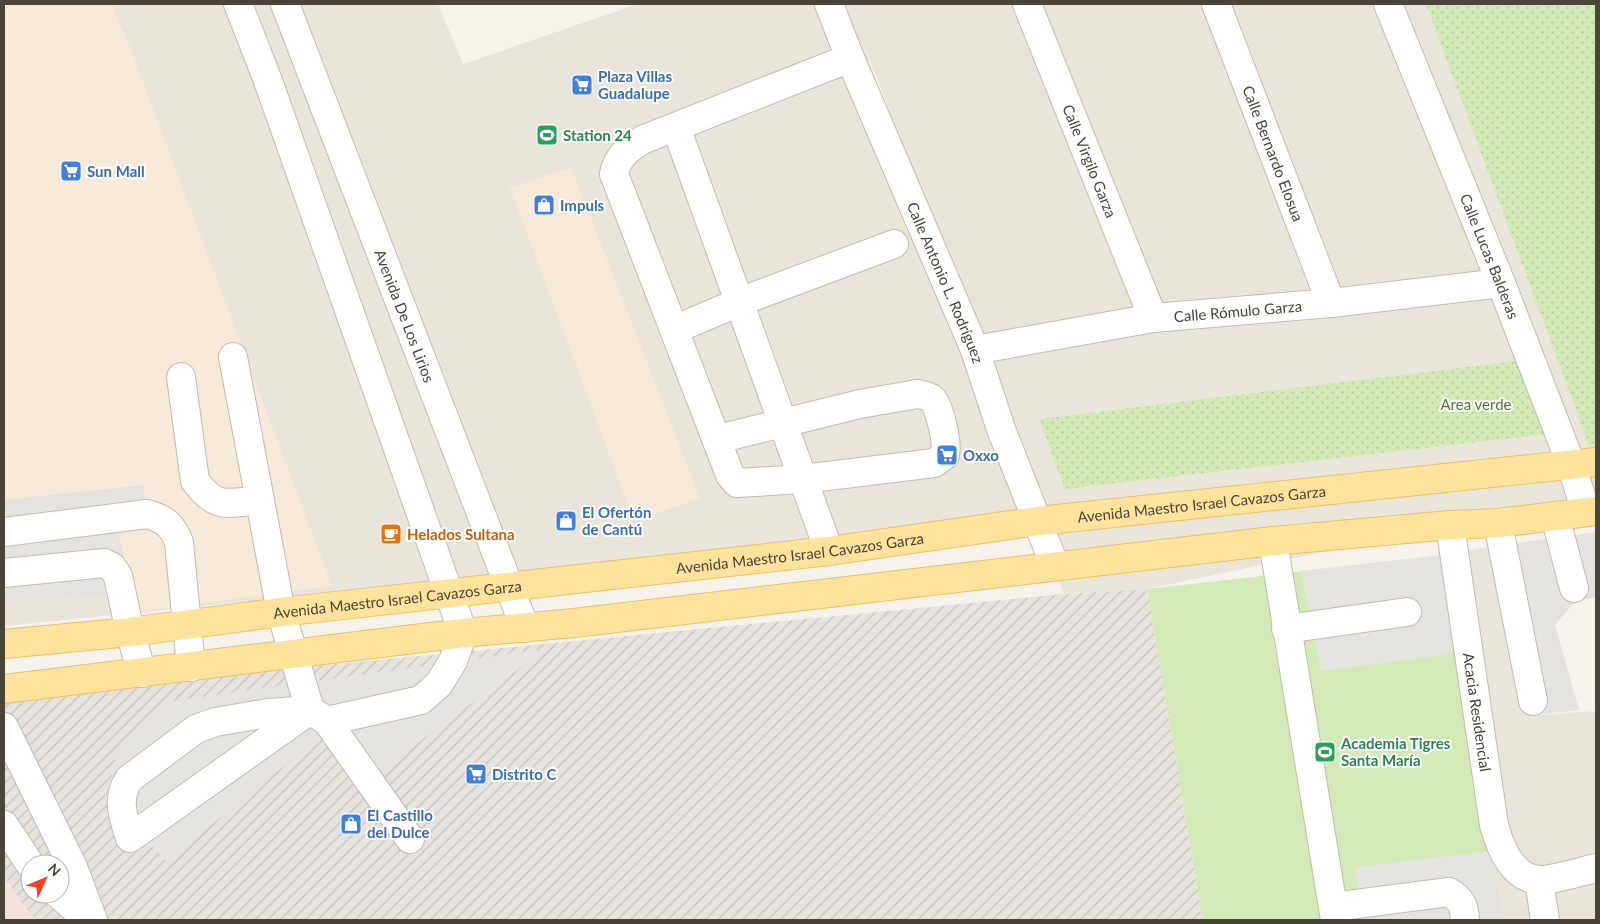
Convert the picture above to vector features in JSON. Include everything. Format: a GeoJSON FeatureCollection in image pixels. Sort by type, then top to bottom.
{"type":"FeatureCollection","features":[{"type":"Feature","properties":{"kind":"main road","name":"Avenida Maestro Israel Cavazos Garza"},"geometry":{"type":"LineString","coordinates":[[4,644],[130,632],[281,612],[449,595],[829,551],[1038,521],[1584,463]]}},
{"type":"Feature","properties":{"kind":"main road"},"geometry":{"type":"LineString","coordinates":[[4,689],[462,633],[525,628],[1273,541],[1450,525],[1498,523],[1591,512]]}},
{"type":"Feature","properties":{"kind":"street"},"geometry":{"type":"LineString","coordinates":[[238,4],[267,78],[462,633],[453,661],[439,684],[421,700],[318,716],[234,717],[196,729],[129,779],[124,787],[121,811],[130,838],[318,716]]}},
{"type":"Feature","properties":{"kind":"street","name":"Avenida De Los Lirios"},"geometry":{"type":"LineString","coordinates":[[286,4],[511,587],[525,628]]}},
{"type":"Feature","properties":{"kind":"street","name":"Calle Antonio L. Rodríguez"},"geometry":{"type":"LineString","coordinates":[[829,4],[850,58],[975,350],[1001,429],[1055,566]]}},
{"type":"Feature","properties":{"kind":"street","name":"Calle Virgilo Garza"},"geometry":{"type":"LineString","coordinates":[[1027,4],[1153,318]]}},
{"type":"Feature","properties":{"kind":"street","name":"Calle Bernardo Elosua"},"geometry":{"type":"LineString","coordinates":[[1216,4],[1331,303]]}},
{"type":"Feature","properties":{"kind":"street","name":"Calle Lucas Balderas"},"geometry":{"type":"LineString","coordinates":[[1388,4],[1501,283],[1584,463],[1591,512]]}},
{"type":"Feature","properties":{"kind":"street"},"geometry":{"type":"LineString","coordinates":[[718,439],[860,404],[916,394],[924,395],[933,400],[938,411],[946,450],[943,458],[934,463],[803,479],[737,482],[730,476],[676,329],[614,174],[616,163],[642,140],[850,58]]}},
{"type":"Feature","properties":{"kind":"street"},"geometry":{"type":"LineString","coordinates":[[267,78],[308,63]]}},
{"type":"Feature","properties":{"kind":"street"},"geometry":{"type":"LineString","coordinates":[[676,127],[829,551]]}},
{"type":"Feature","properties":{"kind":"street"},"geometry":{"type":"LineString","coordinates":[[676,329],[739,302],[894,244]]}},
{"type":"Feature","properties":{"kind":"street","name":"Calle Rómulo Garza"},"geometry":{"type":"LineString","coordinates":[[975,350],[1153,318],[1331,303],[1501,283]]}},
{"type":"Feature","properties":{"kind":"street"},"geometry":{"type":"LineString","coordinates":[[232,357],[281,612],[294,654],[318,716],[410,839]]}},
{"type":"Feature","properties":{"kind":"street"},"geometry":{"type":"LineString","coordinates":[[181,377],[195,481],[204,493],[220,504],[259,500]]}},
{"type":"Feature","properties":{"kind":"street"},"geometry":{"type":"LineString","coordinates":[[4,532],[147,514],[164,519],[174,529],[179,542],[191,667]]}},
{"type":"Feature","properties":{"kind":"street"},"geometry":{"type":"LineString","coordinates":[[1555,516],[1574,588]]}},
{"type":"Feature","properties":{"kind":"street"},"geometry":{"type":"LineString","coordinates":[[1498,523],[1533,701]]}},
{"type":"Feature","properties":{"kind":"street","name":"Acacia Residencial"},"geometry":{"type":"LineString","coordinates":[[1450,525],[1494,826],[1503,853],[1511,863],[1523,874],[1539,880]]}},
{"type":"Feature","properties":{"kind":"street"},"geometry":{"type":"LineString","coordinates":[[1273,541],[1334,914],[1449,892],[1459,898],[1464,906],[1465,920]]}},
{"type":"Feature","properties":{"kind":"street"},"geometry":{"type":"LineString","coordinates":[[4,573],[104,564],[112,567],[118,576],[130,632],[142,672]]}},
{"type":"Feature","properties":{"kind":"street"},"geometry":{"type":"LineString","coordinates":[[1286,629],[1407,612]]}},
{"type":"Feature","properties":{"kind":"street"},"geometry":{"type":"LineString","coordinates":[[4,727],[73,867],[93,920]]}},
{"type":"Feature","properties":{"kind":"street"},"geometry":{"type":"LineString","coordinates":[[4,825],[23,854]]}},
{"type":"Feature","properties":{"kind":"street"},"geometry":{"type":"LineString","coordinates":[[1545,920],[1539,880],[1596,868]]}},
{"type":"Feature","properties":{"kind":"street"},"geometry":{"type":"LineString","coordinates":[[70,904],[88,920]]}},
{"type":"Feature","properties":{"kind":"shaded area"},"geometry":{"type":"Polygon","coordinates":[[[4,4],[438,4],[463,64],[638,4],[1596,4],[1596,495],[1147,589],[1064,594],[1037,521],[4,626],[4,4]],[[862,42],[979,359],[882,91],[862,42]]]}},
{"type":"Feature","properties":{"kind":"shaded area","name":"Sun Mall"},"geometry":{"type":"Polygon","coordinates":[[[4,4],[111,4],[129,45],[332,586],[140,611],[136,609],[129,593],[4,602],[4,4]]]}},
{"type":"Feature","properties":{"kind":"shaded area"},"geometry":{"type":"Polygon","coordinates":[[[571,167],[700,498],[634,521],[510,188],[571,167]]]}},
{"type":"Feature","properties":{"kind":"shaded area"},"geometry":{"type":"Polygon","coordinates":[[[143,485],[147,525],[119,532],[130,593],[4,602],[4,500],[143,485]]]}},
{"type":"Feature","properties":{"kind":"shaded area"},"geometry":{"type":"Polygon","coordinates":[[[1596,532],[1596,597],[1575,602],[1555,625],[1579,710],[1526,716],[1488,547],[1596,532]]]}},
{"type":"Feature","properties":{"kind":"shaded area"},"geometry":{"type":"Polygon","coordinates":[[[1488,547],[1526,716],[1596,711],[1596,920],[1503,920],[1444,555],[1488,547]]]}},
{"type":"Feature","properties":{"kind":"shaded area"},"geometry":{"type":"Polygon","coordinates":[[[1444,555],[1460,653],[1321,671],[1301,571],[1444,555]]]}},
{"type":"Feature","properties":{"kind":"shaded area"},"geometry":{"type":"Polygon","coordinates":[[[1147,589],[1203,920],[4,920],[4,696],[1064,594],[1147,589]]]}},
{"type":"Feature","properties":{"kind":"shaded area"},"geometry":{"type":"Polygon","coordinates":[[[546,649],[379,771],[338,723],[166,861],[107,796],[118,748],[173,701],[546,649]]]}},
{"type":"Feature","properties":{"kind":"shaded area"},"geometry":{"type":"Polygon","coordinates":[[[1492,851],[1503,920],[1363,920],[1355,867],[1492,851]]]}},
{"type":"Feature","properties":{"kind":"shaded area"},"geometry":{"type":"Polygon","coordinates":[[[4,877],[20,899],[20,904],[23,904],[35,920],[4,920],[4,877]]]}},
{"type":"Feature","properties":{"kind":"green space"},"geometry":{"type":"Polygon","coordinates":[[[1426,4],[1596,5],[1596,444],[1589,445],[1426,4]]]}},
{"type":"Feature","properties":{"kind":"green space","name":"Area verde"},"geometry":{"type":"Polygon","coordinates":[[[1517,361],[1549,434],[1065,489],[1039,419],[1517,361]]]}},
{"type":"Feature","properties":{"kind":"green space","name":"Academia Tigres Santa María"},"geometry":{"type":"Polygon","coordinates":[[[1444,555],[1503,920],[1203,920],[1147,589],[1444,555]]]}},
{"type":"Feature","properties":{"kind":"place","name":"Plaza Villas Guadalupe"},"geometry":{"type":"Point","coordinates":[582,85]}},
{"type":"Feature","properties":{"kind":"place","name":"Station 24"},"geometry":{"type":"Point","coordinates":[547,135]}},
{"type":"Feature","properties":{"kind":"place","name":"Sun Mall"},"geometry":{"type":"Point","coordinates":[71,171]}},
{"type":"Feature","properties":{"kind":"place","name":"Impuls"},"geometry":{"type":"Point","coordinates":[544,205]}},
{"type":"Feature","properties":{"kind":"place","name":"Oxxo"},"geometry":{"type":"Point","coordinates":[947,455]}},
{"type":"Feature","properties":{"kind":"place","name":"El Ofertón de Cantú"},"geometry":{"type":"Point","coordinates":[566,521]}},
{"type":"Feature","properties":{"kind":"place","name":"Helados Sultana"},"geometry":{"type":"Point","coordinates":[391,534]}},
{"type":"Feature","properties":{"kind":"place","name":"Academia Tigres Santa María"},"geometry":{"type":"Point","coordinates":[1325,752]}},
{"type":"Feature","properties":{"kind":"place","name":"Distrito C"},"geometry":{"type":"Point","coordinates":[476,774]}},
{"type":"Feature","properties":{"kind":"place","name":"El Castillo del Dulce"},"geometry":{"type":"Point","coordinates":[351,824]}}]}
